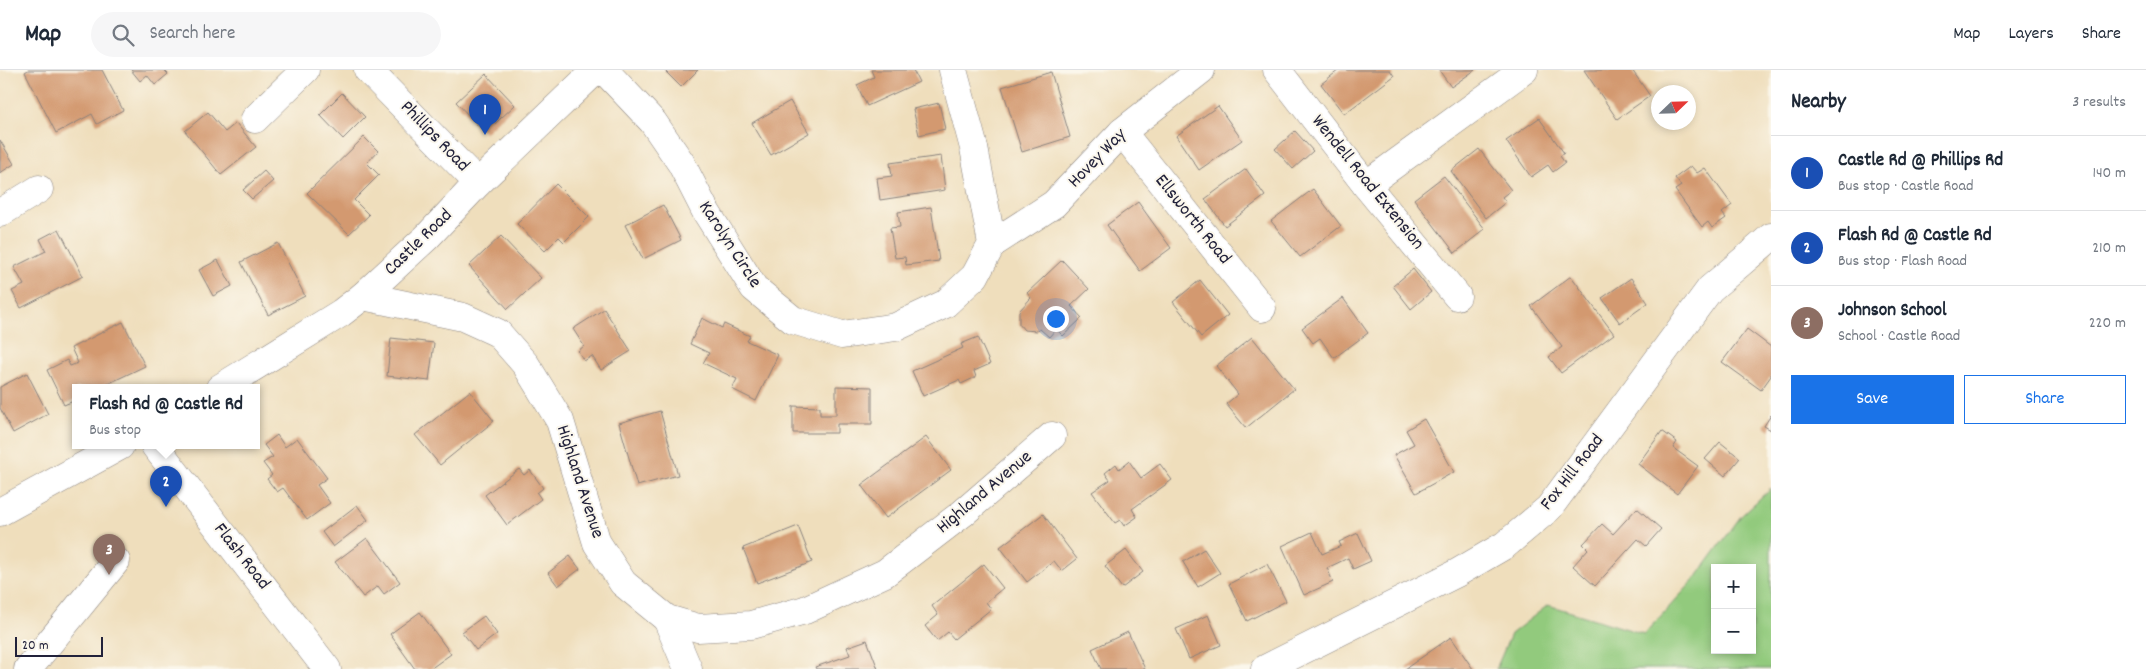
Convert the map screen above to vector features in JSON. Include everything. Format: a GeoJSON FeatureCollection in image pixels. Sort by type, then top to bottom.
{"type":"FeatureCollection","features":[{"type":"Feature","properties":{"kind":"street"},"geometry":{"type":"LineString","coordinates":[[255,119],[305,70]]}},
{"type":"Feature","properties":{"kind":"street","name":"Phillips Road"},"geometry":{"type":"LineString","coordinates":[[368,70],[478,183]]}},
{"type":"Feature","properties":{"kind":"street","name":"Castle Road"},"geometry":{"type":"LineString","coordinates":[[227,384],[306,336],[363,296],[428,236],[478,183],[596,70]]}},
{"type":"Feature","properties":{"kind":"street","name":"Karolyn Circle"},"geometry":{"type":"LineString","coordinates":[[604,70],[653,122],[681,163],[705,210],[754,288],[793,320],[842,335],[896,327],[945,304],[975,276],[992,244]]}},
{"type":"Feature","properties":{"kind":"street"},"geometry":{"type":"LineString","coordinates":[[953,70],[974,148],[992,244]]}},
{"type":"Feature","properties":{"kind":"street","name":"Hovey Way"},"geometry":{"type":"LineString","coordinates":[[992,244],[1054,204],[1122,132],[1201,70]]}},
{"type":"Feature","properties":{"kind":"street","name":"Wendell Road Extension"},"geometry":{"type":"LineString","coordinates":[[1277,70],[1366,185],[1457,296]]}},
{"type":"Feature","properties":{"kind":"street"},"geometry":{"type":"LineString","coordinates":[[1366,185],[1524,70]]}},
{"type":"Feature","properties":{"kind":"street","name":"Ellsworth Road"},"geometry":{"type":"LineString","coordinates":[[1122,132],[1262,308]]}},
{"type":"Feature","properties":{"kind":"street"},"geometry":{"type":"LineString","coordinates":[[0,213],[39,189]]}},
{"type":"Feature","properties":{"kind":"street","name":"Fox Hill Road"},"geometry":{"type":"LineString","coordinates":[[1265,669],[1457,573],[1505,545],[1550,508],[1710,289],[1771,237]]}},
{"type":"Feature","properties":{"kind":"street","name":"Highland Avenue"},"geometry":{"type":"LineString","coordinates":[[363,296],[463,317],[498,333],[526,365],[560,421],[597,543],[623,583],[667,619],[698,628],[750,625],[805,610],[885,573],[963,514],[1052,436]]}},
{"type":"Feature","properties":{"kind":"street"},"geometry":{"type":"LineString","coordinates":[[1,509],[114,449]]}},
{"type":"Feature","properties":{"kind":"street","name":"Flash Road"},"geometry":{"type":"LineString","coordinates":[[157,449],[327,669]]}},
{"type":"Feature","properties":{"kind":"street"},"geometry":{"type":"LineString","coordinates":[[28,669],[116,561]]}},
{"type":"Feature","properties":{"kind":"street"},"geometry":{"type":"LineString","coordinates":[[667,619],[688,669]]}},
{"type":"Feature","properties":{"kind":"green space"},"geometry":{"type":"Polygon","coordinates":[[[1771,488],[1771,669],[1496,669],[1511,634],[1548,605],[1644,634],[1696,578],[1741,516],[1771,488]]]}},
{"type":"Feature","properties":{"kind":"building"},"geometry":{"type":"Polygon","coordinates":[[[28,70],[102,70],[123,110],[97,124],[92,114],[56,133],[25,72],[28,70]]]}},
{"type":"Feature","properties":{"kind":"building"},"geometry":{"type":"Polygon","coordinates":[[[131,70],[164,70],[168,74],[155,85],[147,75],[140,81],[131,70]]]}},
{"type":"Feature","properties":{"kind":"building"},"geometry":{"type":"Polygon","coordinates":[[[664,70],[698,70],[681,87],[664,70]]]}},
{"type":"Feature","properties":{"kind":"building"},"geometry":{"type":"Polygon","coordinates":[[[871,70],[913,70],[919,82],[867,106],[857,85],[874,77],[871,70]]]}},
{"type":"Feature","properties":{"kind":"building"},"geometry":{"type":"Polygon","coordinates":[[[1339,70],[1390,70],[1394,76],[1344,114],[1321,84],[1339,70]]]}},
{"type":"Feature","properties":{"kind":"building"},"geometry":{"type":"Polygon","coordinates":[[[1439,70],[1475,70],[1451,87],[1439,70]]]}},
{"type":"Feature","properties":{"kind":"building"},"geometry":{"type":"Polygon","coordinates":[[[1584,70],[1632,70],[1650,96],[1617,119],[1584,70]]]}},
{"type":"Feature","properties":{"kind":"building"},"geometry":{"type":"Polygon","coordinates":[[[1051,72],[1070,137],[1022,152],[1002,87],[1051,72]]]}},
{"type":"Feature","properties":{"kind":"building"},"geometry":{"type":"Polygon","coordinates":[[[486,74],[515,105],[485,133],[456,102],[486,74]]]}},
{"type":"Feature","properties":{"kind":"building"},"geometry":{"type":"Polygon","coordinates":[[[342,93],[365,117],[343,139],[320,115],[342,93]]]}},
{"type":"Feature","properties":{"kind":"building"},"geometry":{"type":"Polygon","coordinates":[[[790,101],[809,133],[771,155],[752,123],[790,101]]]}},
{"type":"Feature","properties":{"kind":"building"},"geometry":{"type":"Polygon","coordinates":[[[939,103],[945,129],[919,135],[913,109],[939,103]]]}},
{"type":"Feature","properties":{"kind":"building"},"geometry":{"type":"Polygon","coordinates":[[[1218,106],[1242,140],[1199,170],[1176,136],[1218,106]]]}},
{"type":"Feature","properties":{"kind":"building"},"geometry":{"type":"Polygon","coordinates":[[[208,112],[225,132],[236,123],[256,147],[221,175],[185,131],[208,112]]]}},
{"type":"Feature","properties":{"kind":"building"},"geometry":{"type":"Polygon","coordinates":[[[1539,118],[1564,153],[1560,156],[1565,163],[1553,172],[1548,165],[1531,177],[1506,141],[1539,118]]]}},
{"type":"Feature","properties":{"kind":"building"},"geometry":{"type":"Polygon","coordinates":[[[1295,131],[1313,151],[1293,169],[1275,149],[1295,131]]]}},
{"type":"Feature","properties":{"kind":"building"},"geometry":{"type":"Polygon","coordinates":[[[364,137],[378,151],[367,163],[379,175],[354,200],[369,215],[349,234],[307,193],[364,137]]]}},
{"type":"Feature","properties":{"kind":"building"},"geometry":{"type":"Polygon","coordinates":[[[0,140],[14,164],[0,173],[0,140]]]}},
{"type":"Feature","properties":{"kind":"building"},"geometry":{"type":"Polygon","coordinates":[[[1479,149],[1511,190],[1502,197],[1506,202],[1486,218],[1451,171],[1479,149]]]}},
{"type":"Feature","properties":{"kind":"building"},"geometry":{"type":"Polygon","coordinates":[[[941,156],[945,190],[880,200],[877,178],[892,176],[890,163],[941,156]]]}},
{"type":"Feature","properties":{"kind":"building"},"geometry":{"type":"Polygon","coordinates":[[[1691,166],[1697,173],[1705,168],[1732,205],[1722,213],[1726,218],[1712,228],[1708,222],[1702,227],[1675,190],[1681,186],[1675,178],[1691,166]]]}},
{"type":"Feature","properties":{"kind":"building"},"geometry":{"type":"Polygon","coordinates":[[[1246,169],[1265,196],[1225,226],[1205,199],[1246,169]]]}},
{"type":"Feature","properties":{"kind":"building"},"geometry":{"type":"Polygon","coordinates":[[[264,171],[273,181],[252,199],[243,190],[264,171]]]}},
{"type":"Feature","properties":{"kind":"building"},"geometry":{"type":"Polygon","coordinates":[[[1444,176],[1485,229],[1455,253],[1414,199],[1444,176]]]}},
{"type":"Feature","properties":{"kind":"building"},"geometry":{"type":"Polygon","coordinates":[[[556,184],[589,217],[564,242],[559,237],[545,251],[517,224],[556,184]]]}},
{"type":"Feature","properties":{"kind":"building"},"geometry":{"type":"Polygon","coordinates":[[[1313,189],[1341,226],[1300,257],[1271,221],[1313,189]]]}},
{"type":"Feature","properties":{"kind":"building"},"geometry":{"type":"Polygon","coordinates":[[[1138,202],[1171,248],[1140,271],[1107,225],[1138,202]]]}},
{"type":"Feature","properties":{"kind":"building"},"geometry":{"type":"Polygon","coordinates":[[[663,205],[681,240],[643,259],[625,225],[663,205]]]}},
{"type":"Feature","properties":{"kind":"building"},"geometry":{"type":"Polygon","coordinates":[[[931,207],[939,261],[906,265],[905,257],[895,258],[890,228],[900,227],[898,212],[931,207]]]}},
{"type":"Feature","properties":{"kind":"building"},"geometry":{"type":"Polygon","coordinates":[[[59,229],[83,276],[21,308],[12,291],[24,285],[14,267],[46,251],[40,239],[59,229]]]}},
{"type":"Feature","properties":{"kind":"building"},"geometry":{"type":"Polygon","coordinates":[[[501,236],[541,278],[508,309],[469,266],[501,236]]]}},
{"type":"Feature","properties":{"kind":"building"},"geometry":{"type":"Polygon","coordinates":[[[278,243],[305,296],[268,315],[241,262],[278,243]]]}},
{"type":"Feature","properties":{"kind":"building"},"geometry":{"type":"Polygon","coordinates":[[[218,260],[232,286],[213,296],[199,270],[218,260]]]}},
{"type":"Feature","properties":{"kind":"building"},"geometry":{"type":"Polygon","coordinates":[[[1062,260],[1089,289],[1071,306],[1082,318],[1063,336],[1056,329],[1049,337],[1040,329],[1037,331],[1024,330],[1019,324],[1019,311],[1031,298],[1027,293],[1062,260]]]}},
{"type":"Feature","properties":{"kind":"building"},"geometry":{"type":"Polygon","coordinates":[[[1413,269],[1431,292],[1411,309],[1393,286],[1413,269]]]}},
{"type":"Feature","properties":{"kind":"building"},"geometry":{"type":"Polygon","coordinates":[[[1571,276],[1614,334],[1561,373],[1549,357],[1562,347],[1531,306],[1571,276]]]}},
{"type":"Feature","properties":{"kind":"building"},"geometry":{"type":"Polygon","coordinates":[[[1631,278],[1648,303],[1620,323],[1602,298],[1631,278]]]}},
{"type":"Feature","properties":{"kind":"building"},"geometry":{"type":"Polygon","coordinates":[[[1200,280],[1228,315],[1201,337],[1173,302],[1200,280]]]}},
{"type":"Feature","properties":{"kind":"building"},"geometry":{"type":"Polygon","coordinates":[[[1343,298],[1368,333],[1334,358],[1320,338],[1313,343],[1302,328],[1343,298]]]}},
{"type":"Feature","properties":{"kind":"building"},"geometry":{"type":"Polygon","coordinates":[[[604,309],[631,351],[601,370],[592,356],[584,361],[578,351],[584,346],[573,329],[604,309]]]}},
{"type":"Feature","properties":{"kind":"building"},"geometry":{"type":"Polygon","coordinates":[[[702,318],[722,328],[724,324],[750,336],[747,341],[778,355],[756,401],[732,389],[737,379],[703,363],[709,353],[690,344],[702,318]]]}},
{"type":"Feature","properties":{"kind":"building"},"geometry":{"type":"Polygon","coordinates":[[[123,322],[145,366],[107,384],[72,384],[72,402],[64,405],[47,370],[67,360],[70,366],[78,363],[71,348],[123,322]]]}},
{"type":"Feature","properties":{"kind":"building"},"geometry":{"type":"Polygon","coordinates":[[[1747,329],[1771,347],[1771,376],[1761,390],[1722,362],[1747,329]]]}},
{"type":"Feature","properties":{"kind":"building"},"geometry":{"type":"Polygon","coordinates":[[[978,337],[990,364],[974,371],[976,377],[961,384],[959,380],[923,396],[912,371],[963,348],[961,344],[978,337]]]}},
{"type":"Feature","properties":{"kind":"building"},"geometry":{"type":"Polygon","coordinates":[[[1252,337],[1294,389],[1246,428],[1226,404],[1238,394],[1216,366],[1252,337]]]}},
{"type":"Feature","properties":{"kind":"building"},"geometry":{"type":"Polygon","coordinates":[[[391,338],[434,343],[429,381],[387,376],[391,338]]]}},
{"type":"Feature","properties":{"kind":"building"},"geometry":{"type":"Polygon","coordinates":[[[27,373],[48,414],[13,433],[0,408],[0,387],[27,373]]]}},
{"type":"Feature","properties":{"kind":"building"},"geometry":{"type":"Polygon","coordinates":[[[836,386],[872,387],[872,424],[837,424],[837,433],[793,433],[793,406],[820,407],[820,415],[836,415],[836,386]]]}},
{"type":"Feature","properties":{"kind":"building"},"geometry":{"type":"Polygon","coordinates":[[[470,391],[494,421],[440,465],[415,435],[470,391]]]}},
{"type":"Feature","properties":{"kind":"building"},"geometry":{"type":"Polygon","coordinates":[[[660,411],[678,475],[637,486],[619,423],[660,411]]]}},
{"type":"Feature","properties":{"kind":"building"},"geometry":{"type":"Polygon","coordinates":[[[1771,415],[1771,430],[1764,426],[1771,415]]]}},
{"type":"Feature","properties":{"kind":"building"},"geometry":{"type":"Polygon","coordinates":[[[1424,419],[1454,472],[1416,493],[1394,455],[1414,444],[1406,430],[1424,419]]]}},
{"type":"Feature","properties":{"kind":"building"},"geometry":{"type":"Polygon","coordinates":[[[1662,431],[1677,442],[1673,448],[1698,466],[1677,494],[1638,464],[1662,431]]]}},
{"type":"Feature","properties":{"kind":"building"},"geometry":{"type":"Polygon","coordinates":[[[277,435],[285,447],[297,438],[327,478],[317,485],[330,503],[307,520],[283,488],[277,492],[267,479],[272,475],[263,463],[273,457],[264,445],[277,435]]]}},
{"type":"Feature","properties":{"kind":"building"},"geometry":{"type":"Polygon","coordinates":[[[926,437],[951,470],[886,518],[861,485],[926,437]]]}},
{"type":"Feature","properties":{"kind":"building"},"geometry":{"type":"Polygon","coordinates":[[[1720,442],[1740,458],[1725,476],[1705,459],[1720,442]]]}},
{"type":"Feature","properties":{"kind":"building"},"geometry":{"type":"Polygon","coordinates":[[[1129,461],[1141,478],[1160,464],[1172,480],[1132,509],[1137,517],[1124,526],[1120,520],[1115,523],[1092,492],[1110,480],[1105,473],[1116,464],[1119,469],[1129,461]]]}},
{"type":"Feature","properties":{"kind":"building"},"geometry":{"type":"Polygon","coordinates":[[[519,469],[524,475],[530,470],[543,488],[537,493],[541,499],[507,525],[485,495],[519,469]]]}},
{"type":"Feature","properties":{"kind":"building"},"geometry":{"type":"Polygon","coordinates":[[[357,505],[368,520],[333,547],[322,532],[357,505]]]}},
{"type":"Feature","properties":{"kind":"building"},"geometry":{"type":"Polygon","coordinates":[[[1637,508],[1661,529],[1646,546],[1638,539],[1595,586],[1573,566],[1588,549],[1583,544],[1602,524],[1613,534],[1637,508]]]}},
{"type":"Feature","properties":{"kind":"building"},"geometry":{"type":"Polygon","coordinates":[[[1043,514],[1077,559],[1062,571],[1054,561],[1027,582],[1000,547],[1043,514]]]}},
{"type":"Feature","properties":{"kind":"building"},"geometry":{"type":"Polygon","coordinates":[[[798,526],[812,562],[757,583],[743,548],[798,526]]]}},
{"type":"Feature","properties":{"kind":"building"},"geometry":{"type":"Polygon","coordinates":[[[1312,532],[1322,554],[1341,546],[1339,542],[1358,533],[1371,561],[1353,569],[1348,558],[1327,568],[1333,582],[1304,595],[1282,546],[1312,532]]]}},
{"type":"Feature","properties":{"kind":"building"},"geometry":{"type":"Polygon","coordinates":[[[367,538],[400,582],[384,594],[378,586],[363,597],[335,562],[367,538]]]}},
{"type":"Feature","properties":{"kind":"building"},"geometry":{"type":"Polygon","coordinates":[[[1204,549],[1220,573],[1198,587],[1183,562],[1204,549]]]}},
{"type":"Feature","properties":{"kind":"building"},"geometry":{"type":"Polygon","coordinates":[[[1126,550],[1143,572],[1122,588],[1105,566],[1126,550]]]}},
{"type":"Feature","properties":{"kind":"building"},"geometry":{"type":"Polygon","coordinates":[[[570,556],[580,569],[558,586],[548,573],[570,556]]]}},
{"type":"Feature","properties":{"kind":"building"},"geometry":{"type":"Polygon","coordinates":[[[984,564],[1003,588],[986,602],[991,609],[954,639],[948,632],[937,641],[925,626],[938,615],[932,606],[984,564]]]}},
{"type":"Feature","properties":{"kind":"building"},"geometry":{"type":"Polygon","coordinates":[[[1267,564],[1286,601],[1247,621],[1229,584],[1267,564]]]}},
{"type":"Feature","properties":{"kind":"building"},"geometry":{"type":"Polygon","coordinates":[[[420,612],[451,654],[430,669],[415,669],[390,634],[420,612]]]}},
{"type":"Feature","properties":{"kind":"building"},"geometry":{"type":"Polygon","coordinates":[[[1208,615],[1221,645],[1189,659],[1176,629],[1208,615]]]}},
{"type":"Feature","properties":{"kind":"building"},"geometry":{"type":"Polygon","coordinates":[[[484,616],[497,634],[476,650],[462,632],[484,616]]]}},
{"type":"Feature","properties":{"kind":"building"},"geometry":{"type":"Polygon","coordinates":[[[1128,632],[1145,669],[1101,669],[1092,649],[1128,632]]]}},
{"type":"Feature","properties":{"kind":"building"},"geometry":{"type":"Polygon","coordinates":[[[1451,637],[1473,669],[1405,669],[1451,637]]]}},
{"type":"Feature","properties":{"kind":"building"},"geometry":{"type":"Polygon","coordinates":[[[867,640],[878,669],[816,669],[815,667],[850,655],[847,647],[867,640]]]}},
{"type":"Feature","properties":{"kind":"place","name":"Castle Rd @ Phillips Rd"},"geometry":{"type":"Point","coordinates":[485,135]}},
{"type":"Feature","properties":{"kind":"place","name":"Flash Rd @ Castle Rd"},"geometry":{"type":"Point","coordinates":[166,507]}},
{"type":"Feature","properties":{"kind":"place","name":"Johnson School"},"geometry":{"type":"Point","coordinates":[109,575]}}]}
